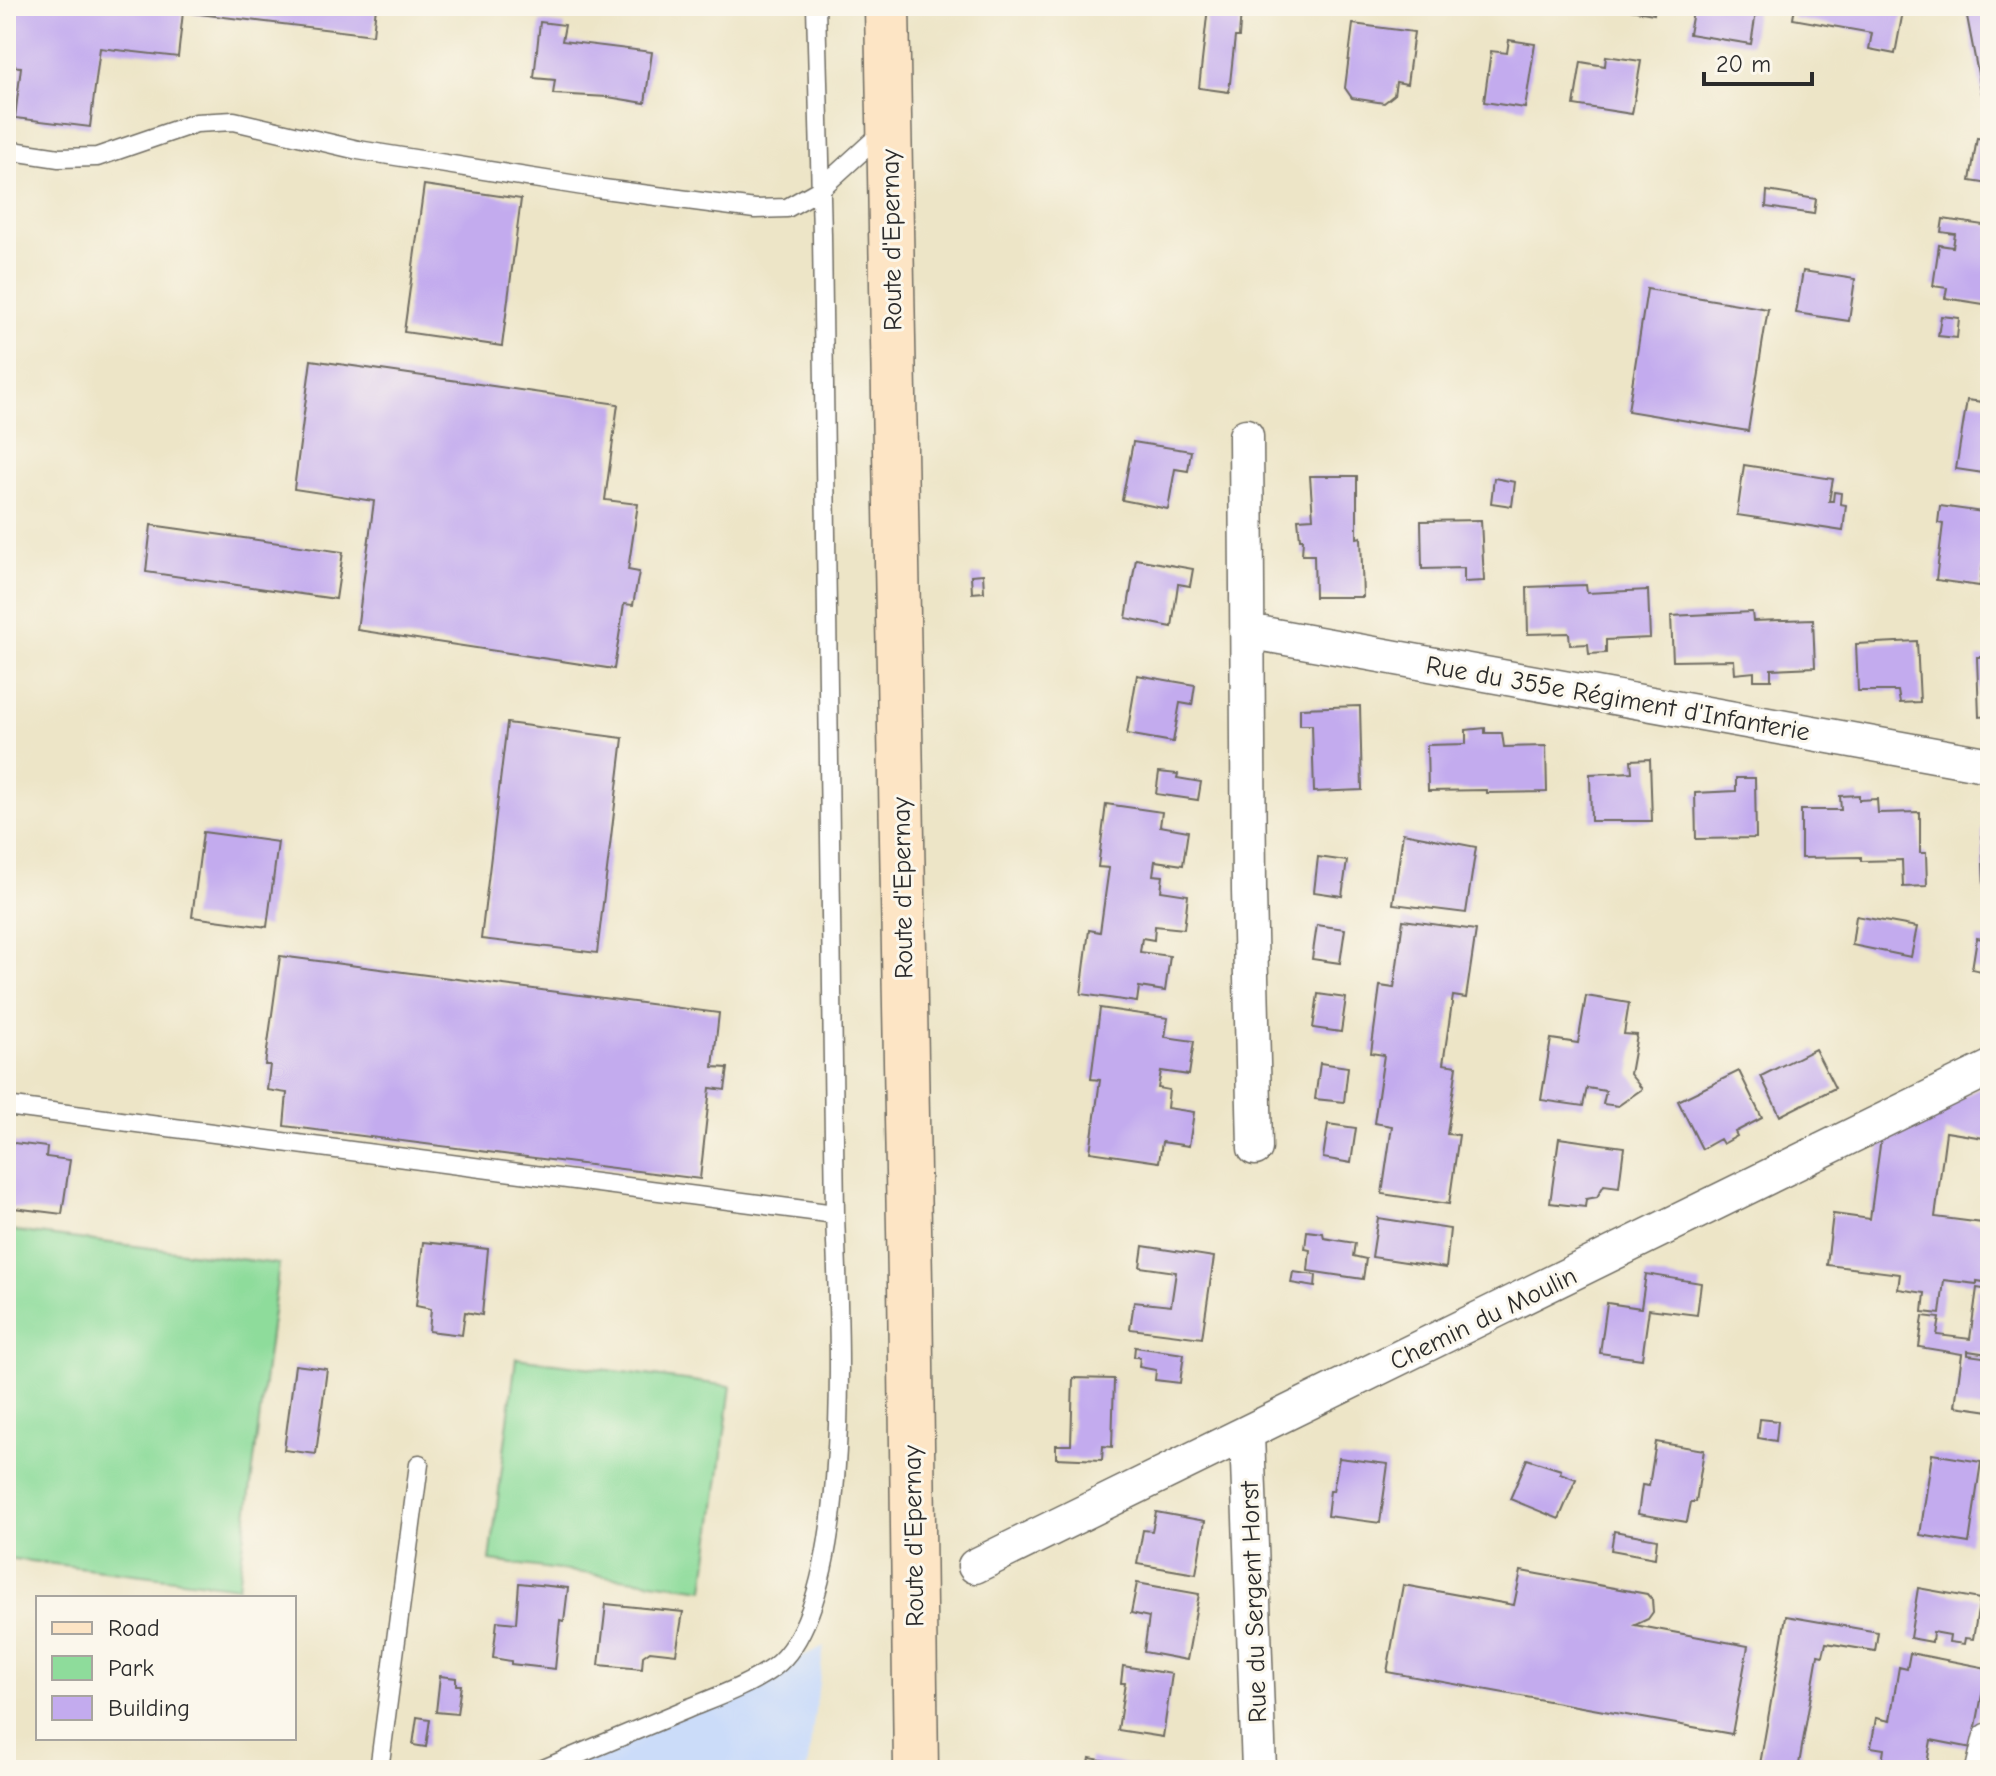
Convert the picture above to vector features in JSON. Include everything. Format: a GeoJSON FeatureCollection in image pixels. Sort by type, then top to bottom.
{"type":"FeatureCollection","features":[{"type":"Feature","properties":{"kind":"main road","name":"Route d'Epernay"},"geometry":{"type":"LineString","coordinates":[[887,6],[916,1770]]}},
{"type":"Feature","properties":{"kind":"street"},"geometry":{"type":"LineString","coordinates":[[1246,436],[1249,891],[1255,1148]]}},
{"type":"Feature","properties":{"kind":"street","name":"Rue du 355e Régiment d'Infanterie"},"geometry":{"type":"LineString","coordinates":[[1247,631],[1990,765]]}},
{"type":"Feature","properties":{"kind":"street","name":"Chemin du Moulin"},"geometry":{"type":"LineString","coordinates":[[975,1566],[1990,1068]]}},
{"type":"Feature","properties":{"kind":"street","name":"Rue du Sergent Horst"},"geometry":{"type":"LineString","coordinates":[[1247,1434],[1259,1770]]}},
{"type":"Feature","properties":{"kind":"street"},"geometry":{"type":"LineString","coordinates":[[1983,1770],[1990,1740]]}},
{"type":"Feature","properties":{"kind":"lane"},"geometry":{"type":"LineString","coordinates":[[541,1770],[736,1688],[774,1666],[796,1642],[811,1606],[827,1548],[837,1454],[841,1373],[835,1214],[816,6]]}},
{"type":"Feature","properties":{"kind":"lane"},"geometry":{"type":"LineString","coordinates":[[6,150],[59,158],[97,157],[196,123],[234,121],[358,150],[596,188],[755,209],[787,208],[819,190],[889,125]]}},
{"type":"Feature","properties":{"kind":"lane"},"geometry":{"type":"LineString","coordinates":[[6,1106],[835,1214]]}},
{"type":"Feature","properties":{"kind":"lane"},"geometry":{"type":"LineString","coordinates":[[379,1770],[419,1464]]}},
{"type":"Feature","properties":{"kind":"shaded area"},"geometry":{"type":"Polygon","coordinates":[[[824,1646],[807,1770],[561,1770],[824,1646]]]}},
{"type":"Feature","properties":{"kind":"green space"},"geometry":{"type":"Polygon","coordinates":[[[6,1230],[279,1264],[238,1587],[6,1558],[6,1230]]]}},
{"type":"Feature","properties":{"kind":"green space"},"geometry":{"type":"Polygon","coordinates":[[[516,1358],[731,1386],[704,1589],[490,1561],[516,1358]]]}},
{"type":"Feature","properties":{"kind":"building"},"geometry":{"type":"Polygon","coordinates":[[[6,6],[376,6],[373,35],[183,12],[178,57],[100,48],[90,127],[15,118],[21,67],[6,66],[6,6]]]}},
{"type":"Feature","properties":{"kind":"building"},"geometry":{"type":"Polygon","coordinates":[[[1606,6],[1655,6],[1654,14],[1606,6]]]}},
{"type":"Feature","properties":{"kind":"building"},"geometry":{"type":"Polygon","coordinates":[[[1694,6],[1757,6],[1751,44],[1689,34],[1694,6]]]}},
{"type":"Feature","properties":{"kind":"building"},"geometry":{"type":"Polygon","coordinates":[[[1795,6],[1904,6],[1895,54],[1869,49],[1872,33],[1793,19],[1795,6]]]}},
{"type":"Feature","properties":{"kind":"building"},"geometry":{"type":"Polygon","coordinates":[[[1965,6],[1990,6],[1990,98],[1983,100],[1965,6]]]}},
{"type":"Feature","properties":{"kind":"building"},"geometry":{"type":"Polygon","coordinates":[[[1208,7],[1241,11],[1229,92],[1199,88],[1208,7]]]}},
{"type":"Feature","properties":{"kind":"building"},"geometry":{"type":"Polygon","coordinates":[[[540,22],[565,25],[562,41],[652,52],[645,103],[553,94],[555,80],[534,78],[540,22]]]}},
{"type":"Feature","properties":{"kind":"building"},"geometry":{"type":"Polygon","coordinates":[[[1353,24],[1414,32],[1407,84],[1396,82],[1394,95],[1384,103],[1352,98],[1345,88],[1353,24]]]}},
{"type":"Feature","properties":{"kind":"building"},"geometry":{"type":"Polygon","coordinates":[[[1509,40],[1535,44],[1525,108],[1484,102],[1491,51],[1507,53],[1509,40]]]}},
{"type":"Feature","properties":{"kind":"building"},"geometry":{"type":"Polygon","coordinates":[[[1606,56],[1641,61],[1632,114],[1574,105],[1581,62],[1605,66],[1606,56]]]}},
{"type":"Feature","properties":{"kind":"building"},"geometry":{"type":"Polygon","coordinates":[[[1977,138],[1990,140],[1990,184],[1970,181],[1977,138]]]}},
{"type":"Feature","properties":{"kind":"building"},"geometry":{"type":"Polygon","coordinates":[[[424,185],[521,199],[502,346],[404,332],[424,185]]]}},
{"type":"Feature","properties":{"kind":"building"},"geometry":{"type":"Polygon","coordinates":[[[1767,191],[1816,199],[1814,214],[1766,207],[1767,191]]]}},
{"type":"Feature","properties":{"kind":"building"},"geometry":{"type":"Polygon","coordinates":[[[1943,219],[1990,226],[1990,305],[1945,298],[1947,288],[1933,286],[1939,245],[1953,247],[1955,234],[1941,232],[1943,219]]]}},
{"type":"Feature","properties":{"kind":"building"},"geometry":{"type":"Polygon","coordinates":[[[1803,271],[1855,279],[1849,321],[1796,313],[1803,271]]]}},
{"type":"Feature","properties":{"kind":"building"},"geometry":{"type":"Polygon","coordinates":[[[1647,289],[1768,309],[1748,431],[1628,411],[1647,289]]]}},
{"type":"Feature","properties":{"kind":"building"},"geometry":{"type":"Polygon","coordinates":[[[1941,316],[1959,318],[1957,338],[1938,336],[1941,316]]]}},
{"type":"Feature","properties":{"kind":"building"},"geometry":{"type":"Polygon","coordinates":[[[311,360],[618,404],[605,500],[638,504],[628,570],[639,572],[633,605],[624,604],[614,669],[357,630],[374,501],[294,489],[311,360]]]}},
{"type":"Feature","properties":{"kind":"building"},"geometry":{"type":"Polygon","coordinates":[[[1967,400],[1990,403],[1990,474],[1956,469],[1967,400]]]}},
{"type":"Feature","properties":{"kind":"building"},"geometry":{"type":"Polygon","coordinates":[[[1133,442],[1191,451],[1188,471],[1175,469],[1168,509],[1122,500],[1133,442]]]}},
{"type":"Feature","properties":{"kind":"building"},"geometry":{"type":"Polygon","coordinates":[[[1744,465],[1833,479],[1829,501],[1833,501],[1834,492],[1841,493],[1840,504],[1846,505],[1843,531],[1737,515],[1744,465]]]}},
{"type":"Feature","properties":{"kind":"building"},"geometry":{"type":"Polygon","coordinates":[[[1310,476],[1357,476],[1357,538],[1361,537],[1363,597],[1315,597],[1314,555],[1302,555],[1303,539],[1300,539],[1298,519],[1313,518],[1310,476]]]}},
{"type":"Feature","properties":{"kind":"building"},"geometry":{"type":"Polygon","coordinates":[[[1494,478],[1515,482],[1512,506],[1491,503],[1494,478]]]}},
{"type":"Feature","properties":{"kind":"building"},"geometry":{"type":"Polygon","coordinates":[[[1940,506],[1990,513],[1980,586],[1936,580],[1943,524],[1938,523],[1940,506]]]}},
{"type":"Feature","properties":{"kind":"building"},"geometry":{"type":"Polygon","coordinates":[[[1481,520],[1484,581],[1464,582],[1464,568],[1422,569],[1421,521],[1481,520]]]}},
{"type":"Feature","properties":{"kind":"building"},"geometry":{"type":"Polygon","coordinates":[[[151,525],[343,552],[336,599],[146,572],[151,525]]]}},
{"type":"Feature","properties":{"kind":"building"},"geometry":{"type":"Polygon","coordinates":[[[1136,559],[1193,569],[1190,586],[1178,584],[1172,627],[1126,618],[1136,559]]]}},
{"type":"Feature","properties":{"kind":"building"},"geometry":{"type":"Polygon","coordinates":[[[983,574],[984,592],[972,593],[971,575],[983,574]]]}},
{"type":"Feature","properties":{"kind":"building"},"geometry":{"type":"Polygon","coordinates":[[[1586,585],[1587,593],[1648,590],[1650,638],[1606,640],[1606,653],[1589,654],[1588,644],[1570,645],[1569,633],[1528,634],[1527,587],[1586,585]]]}},
{"type":"Feature","properties":{"kind":"building"},"geometry":{"type":"Polygon","coordinates":[[[1752,612],[1753,621],[1813,619],[1815,667],[1771,669],[1771,680],[1754,680],[1754,672],[1735,674],[1734,660],[1673,661],[1671,616],[1752,612]]]}},
{"type":"Feature","properties":{"kind":"building"},"geometry":{"type":"Polygon","coordinates":[[[1917,641],[1920,702],[1900,703],[1898,691],[1858,691],[1856,644],[1917,641]]]}},
{"type":"Feature","properties":{"kind":"building"},"geometry":{"type":"Polygon","coordinates":[[[1977,657],[1990,657],[1990,716],[1979,717],[1977,657]]]}},
{"type":"Feature","properties":{"kind":"building"},"geometry":{"type":"Polygon","coordinates":[[[1137,675],[1195,685],[1192,705],[1180,703],[1173,742],[1127,734],[1137,675]]]}},
{"type":"Feature","properties":{"kind":"building"},"geometry":{"type":"Polygon","coordinates":[[[1360,706],[1362,790],[1314,792],[1312,725],[1300,725],[1300,708],[1360,706]]]}},
{"type":"Feature","properties":{"kind":"building"},"geometry":{"type":"Polygon","coordinates":[[[507,723],[623,738],[597,953],[481,939],[507,723]]]}},
{"type":"Feature","properties":{"kind":"building"},"geometry":{"type":"Polygon","coordinates":[[[1485,728],[1485,733],[1502,733],[1504,747],[1546,746],[1547,792],[1428,791],[1427,745],[1466,744],[1466,730],[1485,728]]]}},
{"type":"Feature","properties":{"kind":"building"},"geometry":{"type":"Polygon","coordinates":[[[1650,759],[1652,821],[1591,821],[1590,774],[1632,772],[1631,760],[1650,759]]]}},
{"type":"Feature","properties":{"kind":"building"},"geometry":{"type":"Polygon","coordinates":[[[1159,772],[1178,774],[1177,778],[1201,782],[1198,800],[1156,794],[1159,772]]]}},
{"type":"Feature","properties":{"kind":"building"},"geometry":{"type":"Polygon","coordinates":[[[1736,778],[1755,778],[1756,838],[1696,839],[1695,793],[1736,791],[1736,778]]]}},
{"type":"Feature","properties":{"kind":"building"},"geometry":{"type":"Polygon","coordinates":[[[1859,795],[1859,800],[1877,799],[1878,813],[1920,812],[1920,853],[1926,853],[1927,886],[1903,887],[1902,860],[1801,858],[1801,810],[1841,810],[1840,796],[1859,795]]]}},
{"type":"Feature","properties":{"kind":"building"},"geometry":{"type":"Polygon","coordinates":[[[1106,804],[1162,812],[1160,826],[1188,831],[1183,865],[1155,861],[1153,875],[1163,876],[1161,891],[1188,895],[1184,929],[1155,926],[1154,940],[1142,938],[1140,952],[1170,956],[1165,991],[1139,987],[1137,1002],[1081,994],[1089,930],[1100,932],[1109,868],[1098,867],[1106,804]]]}},
{"type":"Feature","properties":{"kind":"building"},"geometry":{"type":"Polygon","coordinates":[[[1982,829],[1990,829],[1990,890],[1984,890],[1982,829]]]}},
{"type":"Feature","properties":{"kind":"building"},"geometry":{"type":"Polygon","coordinates":[[[203,832],[278,842],[267,927],[192,917],[203,832]]]}},
{"type":"Feature","properties":{"kind":"building"},"geometry":{"type":"Polygon","coordinates":[[[1403,833],[1476,847],[1466,913],[1393,904],[1403,833]]]}},
{"type":"Feature","properties":{"kind":"building"},"geometry":{"type":"Polygon","coordinates":[[[1318,857],[1347,861],[1342,896],[1314,892],[1318,857]]]}},
{"type":"Feature","properties":{"kind":"building"},"geometry":{"type":"Polygon","coordinates":[[[1856,916],[1917,927],[1911,957],[1852,945],[1856,916]]]}},
{"type":"Feature","properties":{"kind":"building"},"geometry":{"type":"Polygon","coordinates":[[[1403,920],[1476,930],[1466,998],[1453,996],[1443,1064],[1457,1066],[1447,1134],[1459,1135],[1449,1204],[1382,1194],[1392,1126],[1374,1123],[1384,1055],[1371,1053],[1380,986],[1394,988],[1403,920]]]}},
{"type":"Feature","properties":{"kind":"building"},"geometry":{"type":"Polygon","coordinates":[[[1317,925],[1345,929],[1340,963],[1312,959],[1317,925]]]}},
{"type":"Feature","properties":{"kind":"building"},"geometry":{"type":"Polygon","coordinates":[[[1977,938],[1990,940],[1990,973],[1972,969],[1977,938]]]}},
{"type":"Feature","properties":{"kind":"building"},"geometry":{"type":"Polygon","coordinates":[[[280,956],[719,1013],[713,1067],[728,1068],[725,1090],[710,1088],[700,1179],[284,1126],[287,1093],[267,1090],[270,1065],[265,1065],[280,956]]]}},
{"type":"Feature","properties":{"kind":"building"},"geometry":{"type":"Polygon","coordinates":[[[1318,994],[1346,998],[1341,1032],[1313,1028],[1318,994]]]}},
{"type":"Feature","properties":{"kind":"building"},"geometry":{"type":"Polygon","coordinates":[[[1586,996],[1629,1003],[1624,1034],[1637,1035],[1630,1074],[1642,1089],[1618,1106],[1603,1104],[1606,1091],[1587,1088],[1583,1106],[1541,1100],[1551,1039],[1578,1043],[1586,996]]]}},
{"type":"Feature","properties":{"kind":"building"},"geometry":{"type":"Polygon","coordinates":[[[1100,1008],[1168,1018],[1165,1037],[1194,1041],[1189,1075],[1161,1071],[1158,1088],[1169,1090],[1167,1108],[1194,1112],[1189,1146],[1162,1142],[1159,1162],[1090,1152],[1100,1080],[1091,1079],[1100,1008]]]}},
{"type":"Feature","properties":{"kind":"building"},"geometry":{"type":"Polygon","coordinates":[[[1815,1049],[1835,1088],[1780,1116],[1761,1076],[1815,1049]]]}},
{"type":"Feature","properties":{"kind":"building"},"geometry":{"type":"Polygon","coordinates":[[[1320,1063],[1348,1067],[1344,1102],[1315,1099],[1320,1063]]]}},
{"type":"Feature","properties":{"kind":"building"},"geometry":{"type":"Polygon","coordinates":[[[1739,1071],[1762,1118],[1735,1132],[1737,1136],[1723,1144],[1720,1139],[1702,1149],[1678,1101],[1739,1071]]]}},
{"type":"Feature","properties":{"kind":"building"},"geometry":{"type":"Polygon","coordinates":[[[1978,1089],[1990,1090],[1990,1139],[1946,1132],[1935,1217],[1990,1224],[1990,1283],[1944,1280],[1940,1314],[1923,1312],[1925,1293],[1898,1289],[1900,1274],[1827,1265],[1833,1214],[1870,1219],[1881,1138],[1978,1089]]]}},
{"type":"Feature","properties":{"kind":"building"},"geometry":{"type":"Polygon","coordinates":[[[1328,1124],[1356,1128],[1351,1163],[1323,1158],[1328,1124]]]}},
{"type":"Feature","properties":{"kind":"building"},"geometry":{"type":"Polygon","coordinates":[[[1559,1138],[1624,1147],[1619,1187],[1604,1185],[1597,1197],[1586,1199],[1585,1207],[1550,1203],[1559,1138]]]}},
{"type":"Feature","properties":{"kind":"building"},"geometry":{"type":"Polygon","coordinates":[[[6,1142],[47,1147],[46,1157],[70,1160],[62,1214],[6,1207],[6,1142]]]}},
{"type":"Feature","properties":{"kind":"building"},"geometry":{"type":"Polygon","coordinates":[[[1378,1218],[1450,1229],[1446,1268],[1372,1257],[1378,1218]]]}},
{"type":"Feature","properties":{"kind":"building"},"geometry":{"type":"Polygon","coordinates":[[[1307,1231],[1323,1233],[1324,1238],[1355,1243],[1353,1256],[1366,1259],[1363,1279],[1308,1271],[1310,1250],[1305,1249],[1307,1231]]]}},
{"type":"Feature","properties":{"kind":"building"},"geometry":{"type":"Polygon","coordinates":[[[423,1242],[488,1249],[482,1315],[465,1312],[462,1335],[429,1331],[431,1309],[416,1306],[423,1242]]]}},
{"type":"Feature","properties":{"kind":"building"},"geometry":{"type":"Polygon","coordinates":[[[1143,1246],[1214,1257],[1202,1338],[1130,1329],[1134,1302],[1171,1306],[1176,1272],[1140,1267],[1143,1246]]]}},
{"type":"Feature","properties":{"kind":"building"},"geometry":{"type":"Polygon","coordinates":[[[1293,1272],[1316,1275],[1315,1287],[1291,1283],[1293,1272]]]}},
{"type":"Feature","properties":{"kind":"building"},"geometry":{"type":"Polygon","coordinates":[[[1646,1274],[1701,1283],[1697,1315],[1649,1309],[1642,1359],[1600,1353],[1607,1303],[1641,1308],[1646,1274]]]}},
{"type":"Feature","properties":{"kind":"building"},"geometry":{"type":"Polygon","coordinates":[[[1977,1288],[1990,1290],[1988,1354],[1968,1351],[1968,1355],[1990,1358],[1990,1411],[1955,1406],[1962,1354],[1919,1347],[1923,1316],[1940,1318],[1937,1335],[1970,1339],[1977,1288]]]}},
{"type":"Feature","properties":{"kind":"building"},"geometry":{"type":"Polygon","coordinates":[[[1135,1347],[1184,1354],[1180,1383],[1155,1380],[1156,1370],[1139,1367],[1140,1357],[1134,1357],[1135,1347]]]}},
{"type":"Feature","properties":{"kind":"building"},"geometry":{"type":"Polygon","coordinates":[[[295,1365],[327,1369],[316,1454],[284,1450],[295,1365]]]}},
{"type":"Feature","properties":{"kind":"building"},"geometry":{"type":"Polygon","coordinates":[[[1073,1378],[1114,1379],[1112,1447],[1103,1446],[1102,1460],[1056,1458],[1056,1445],[1071,1445],[1073,1378]]]}},
{"type":"Feature","properties":{"kind":"building"},"geometry":{"type":"Polygon","coordinates":[[[1760,1419],[1778,1421],[1776,1441],[1758,1438],[1760,1419]]]}},
{"type":"Feature","properties":{"kind":"building"},"geometry":{"type":"Polygon","coordinates":[[[1656,1442],[1704,1450],[1696,1502],[1691,1502],[1687,1522],[1638,1514],[1642,1485],[1649,1486],[1656,1442]]]}},
{"type":"Feature","properties":{"kind":"building"},"geometry":{"type":"Polygon","coordinates":[[[1932,1454],[1981,1462],[1969,1543],[1920,1535],[1932,1454]]]}},
{"type":"Feature","properties":{"kind":"building"},"geometry":{"type":"Polygon","coordinates":[[[1339,1458],[1388,1464],[1380,1523],[1327,1516],[1339,1458]]]}},
{"type":"Feature","properties":{"kind":"building"},"geometry":{"type":"Polygon","coordinates":[[[1527,1459],[1561,1470],[1560,1473],[1576,1479],[1559,1519],[1510,1499],[1527,1459]]]}},
{"type":"Feature","properties":{"kind":"building"},"geometry":{"type":"Polygon","coordinates":[[[1156,1512],[1205,1521],[1196,1574],[1137,1564],[1143,1530],[1152,1531],[1156,1512]]]}},
{"type":"Feature","properties":{"kind":"building"},"geometry":{"type":"Polygon","coordinates":[[[1614,1531],[1657,1539],[1655,1558],[1611,1550],[1614,1531]]]}},
{"type":"Feature","properties":{"kind":"building"},"geometry":{"type":"Polygon","coordinates":[[[1521,1571],[1647,1594],[1652,1600],[1653,1612],[1648,1619],[1635,1625],[1748,1646],[1732,1734],[1387,1672],[1403,1585],[1514,1605],[1521,1571]]]}},
{"type":"Feature","properties":{"kind":"building"},"geometry":{"type":"Polygon","coordinates":[[[519,1583],[568,1588],[564,1621],[560,1620],[555,1669],[511,1664],[511,1661],[493,1658],[497,1621],[516,1623],[519,1583]]]}},
{"type":"Feature","properties":{"kind":"building"},"geometry":{"type":"Polygon","coordinates":[[[1137,1583],[1199,1594],[1187,1660],[1144,1652],[1149,1617],[1131,1613],[1137,1583]]]}},
{"type":"Feature","properties":{"kind":"building"},"geometry":{"type":"Polygon","coordinates":[[[1918,1588],[1980,1599],[1973,1639],[1965,1638],[1964,1644],[1949,1642],[1950,1635],[1933,1632],[1932,1642],[1910,1638],[1918,1588]]]}},
{"type":"Feature","properties":{"kind":"building"},"geometry":{"type":"Polygon","coordinates":[[[606,1604],[683,1612],[676,1654],[650,1651],[643,1656],[642,1669],[599,1665],[606,1604]]]}},
{"type":"Feature","properties":{"kind":"building"},"geometry":{"type":"Polygon","coordinates":[[[1786,1616],[1878,1632],[1875,1651],[1826,1643],[1823,1656],[1818,1655],[1798,1770],[1759,1770],[1786,1616]]]}},
{"type":"Feature","properties":{"kind":"building"},"geometry":{"type":"Polygon","coordinates":[[[1910,1653],[1987,1668],[1972,1748],[1931,1740],[1926,1770],[1881,1770],[1884,1749],[1871,1747],[1876,1718],[1890,1721],[1899,1667],[1907,1669],[1910,1653]]]}},
{"type":"Feature","properties":{"kind":"building"},"geometry":{"type":"Polygon","coordinates":[[[1123,1666],[1172,1674],[1163,1737],[1118,1730],[1125,1683],[1121,1683],[1123,1666]]]}},
{"type":"Feature","properties":{"kind":"building"},"geometry":{"type":"Polygon","coordinates":[[[440,1676],[456,1678],[456,1685],[461,1685],[457,1714],[436,1712],[440,1676]]]}},
{"type":"Feature","properties":{"kind":"building"},"geometry":{"type":"Polygon","coordinates":[[[417,1717],[430,1719],[426,1747],[413,1745],[417,1717]]]}},
{"type":"Feature","properties":{"kind":"building"},"geometry":{"type":"Polygon","coordinates":[[[1090,1758],[1148,1768],[1148,1770],[1088,1770],[1090,1758]]]}}]}
